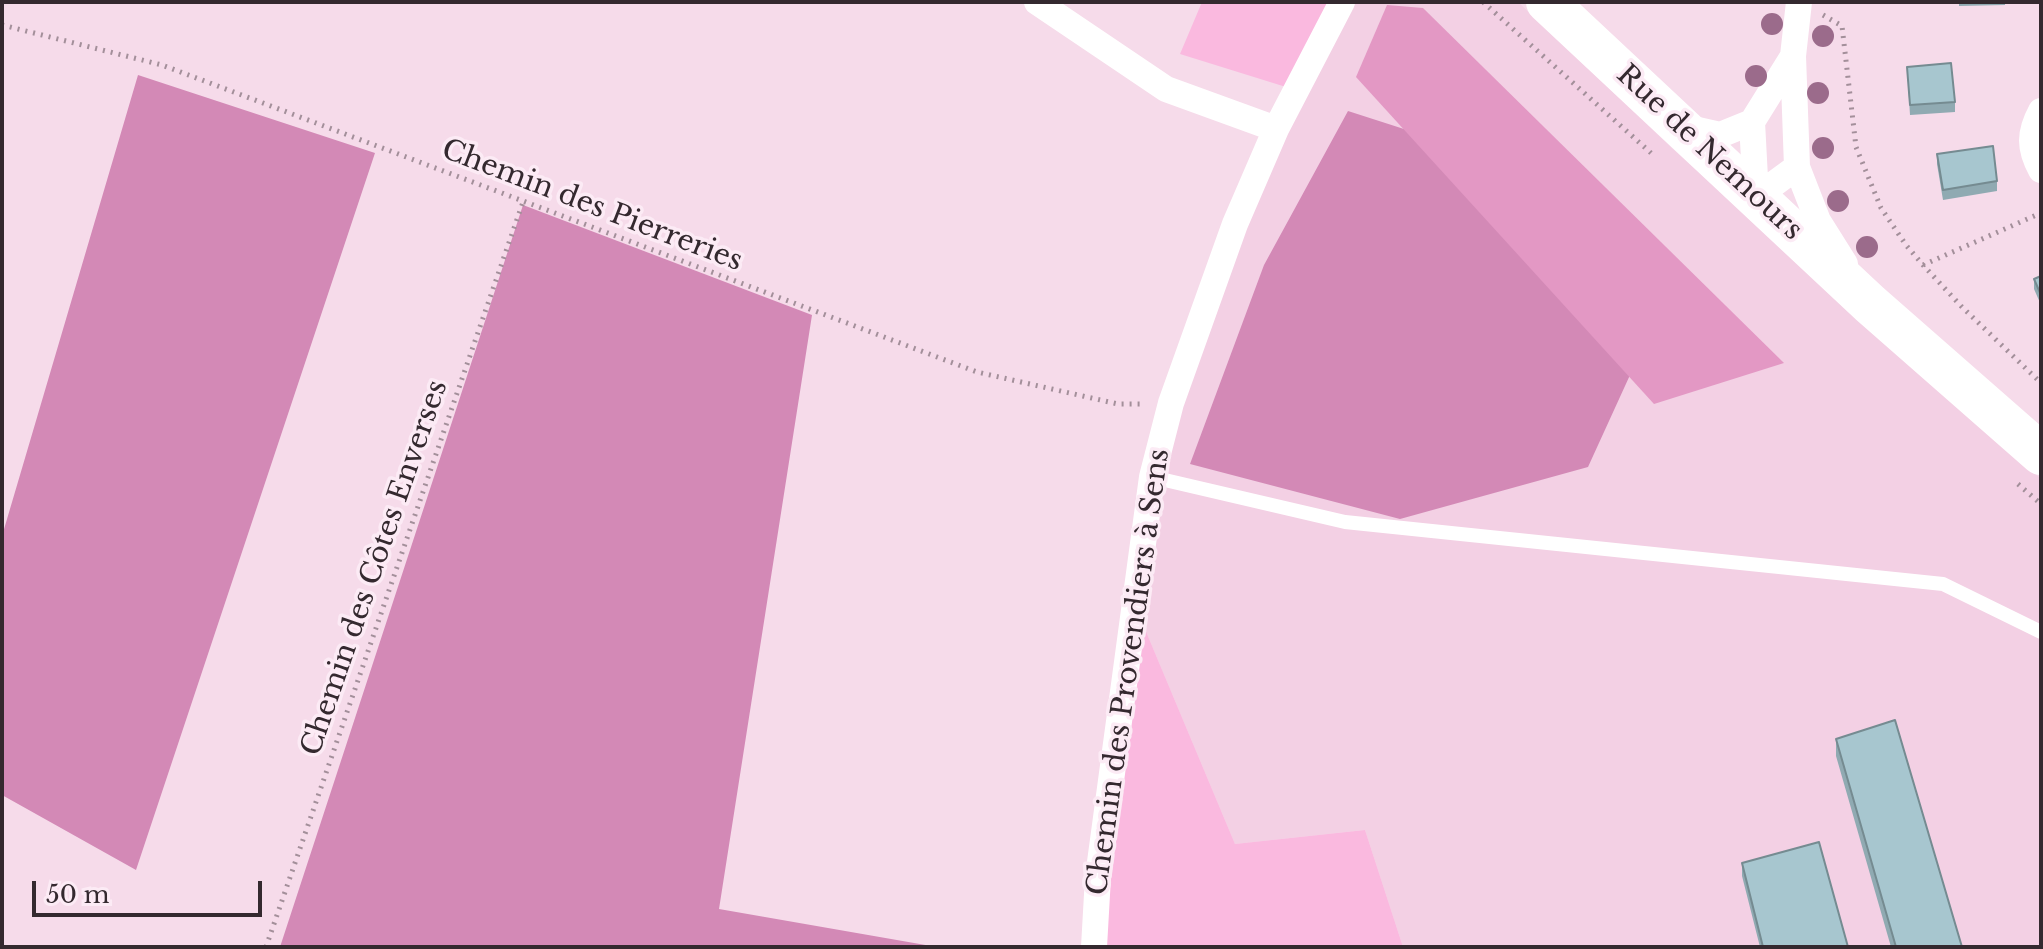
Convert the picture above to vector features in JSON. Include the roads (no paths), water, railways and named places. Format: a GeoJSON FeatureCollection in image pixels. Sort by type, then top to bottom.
{"type":"FeatureCollection","features":[{"type":"Feature","properties":{"kind":"main road","name":"Rue de Nemours"},"geometry":{"type":"LineString","coordinates":[[1547,2],[1870,304],[2041,454]]}},
{"type":"Feature","properties":{"kind":"street"},"geometry":{"type":"LineString","coordinates":[[1037,2],[1166,89],[1276,129]]}},
{"type":"Feature","properties":{"kind":"street","name":"Chemin des Provendiers à Sens"},"geometry":{"type":"LineString","coordinates":[[1094,947],[1098,877],[1152,477],[1171,403],[1235,224],[1276,129],[1342,2]]}},
{"type":"Feature","properties":{"kind":"street"},"geometry":{"type":"LineString","coordinates":[[1756,197],[1752,122],[1793,56],[1807,6]]}},
{"type":"Feature","properties":{"kind":"street"},"geometry":{"type":"LineString","coordinates":[[1793,56],[1797,167],[1818,221],[1870,304]]}},
{"type":"Feature","properties":{"kind":"street"},"geometry":{"type":"LineString","coordinates":[[2041,111],[2032,131],[2032,151],[2041,170]]}},
{"type":"Feature","properties":{"kind":"street"},"geometry":{"type":"LineString","coordinates":[[1681,126],[1720,135],[1752,122]]}},
{"type":"Feature","properties":{"kind":"street"},"geometry":{"type":"LineString","coordinates":[[1756,197],[1797,167]]}},
{"type":"Feature","properties":{"kind":"lane"},"geometry":{"type":"LineString","coordinates":[[1152,477],[1345,522],[1943,584],[2041,632]]}}]}
